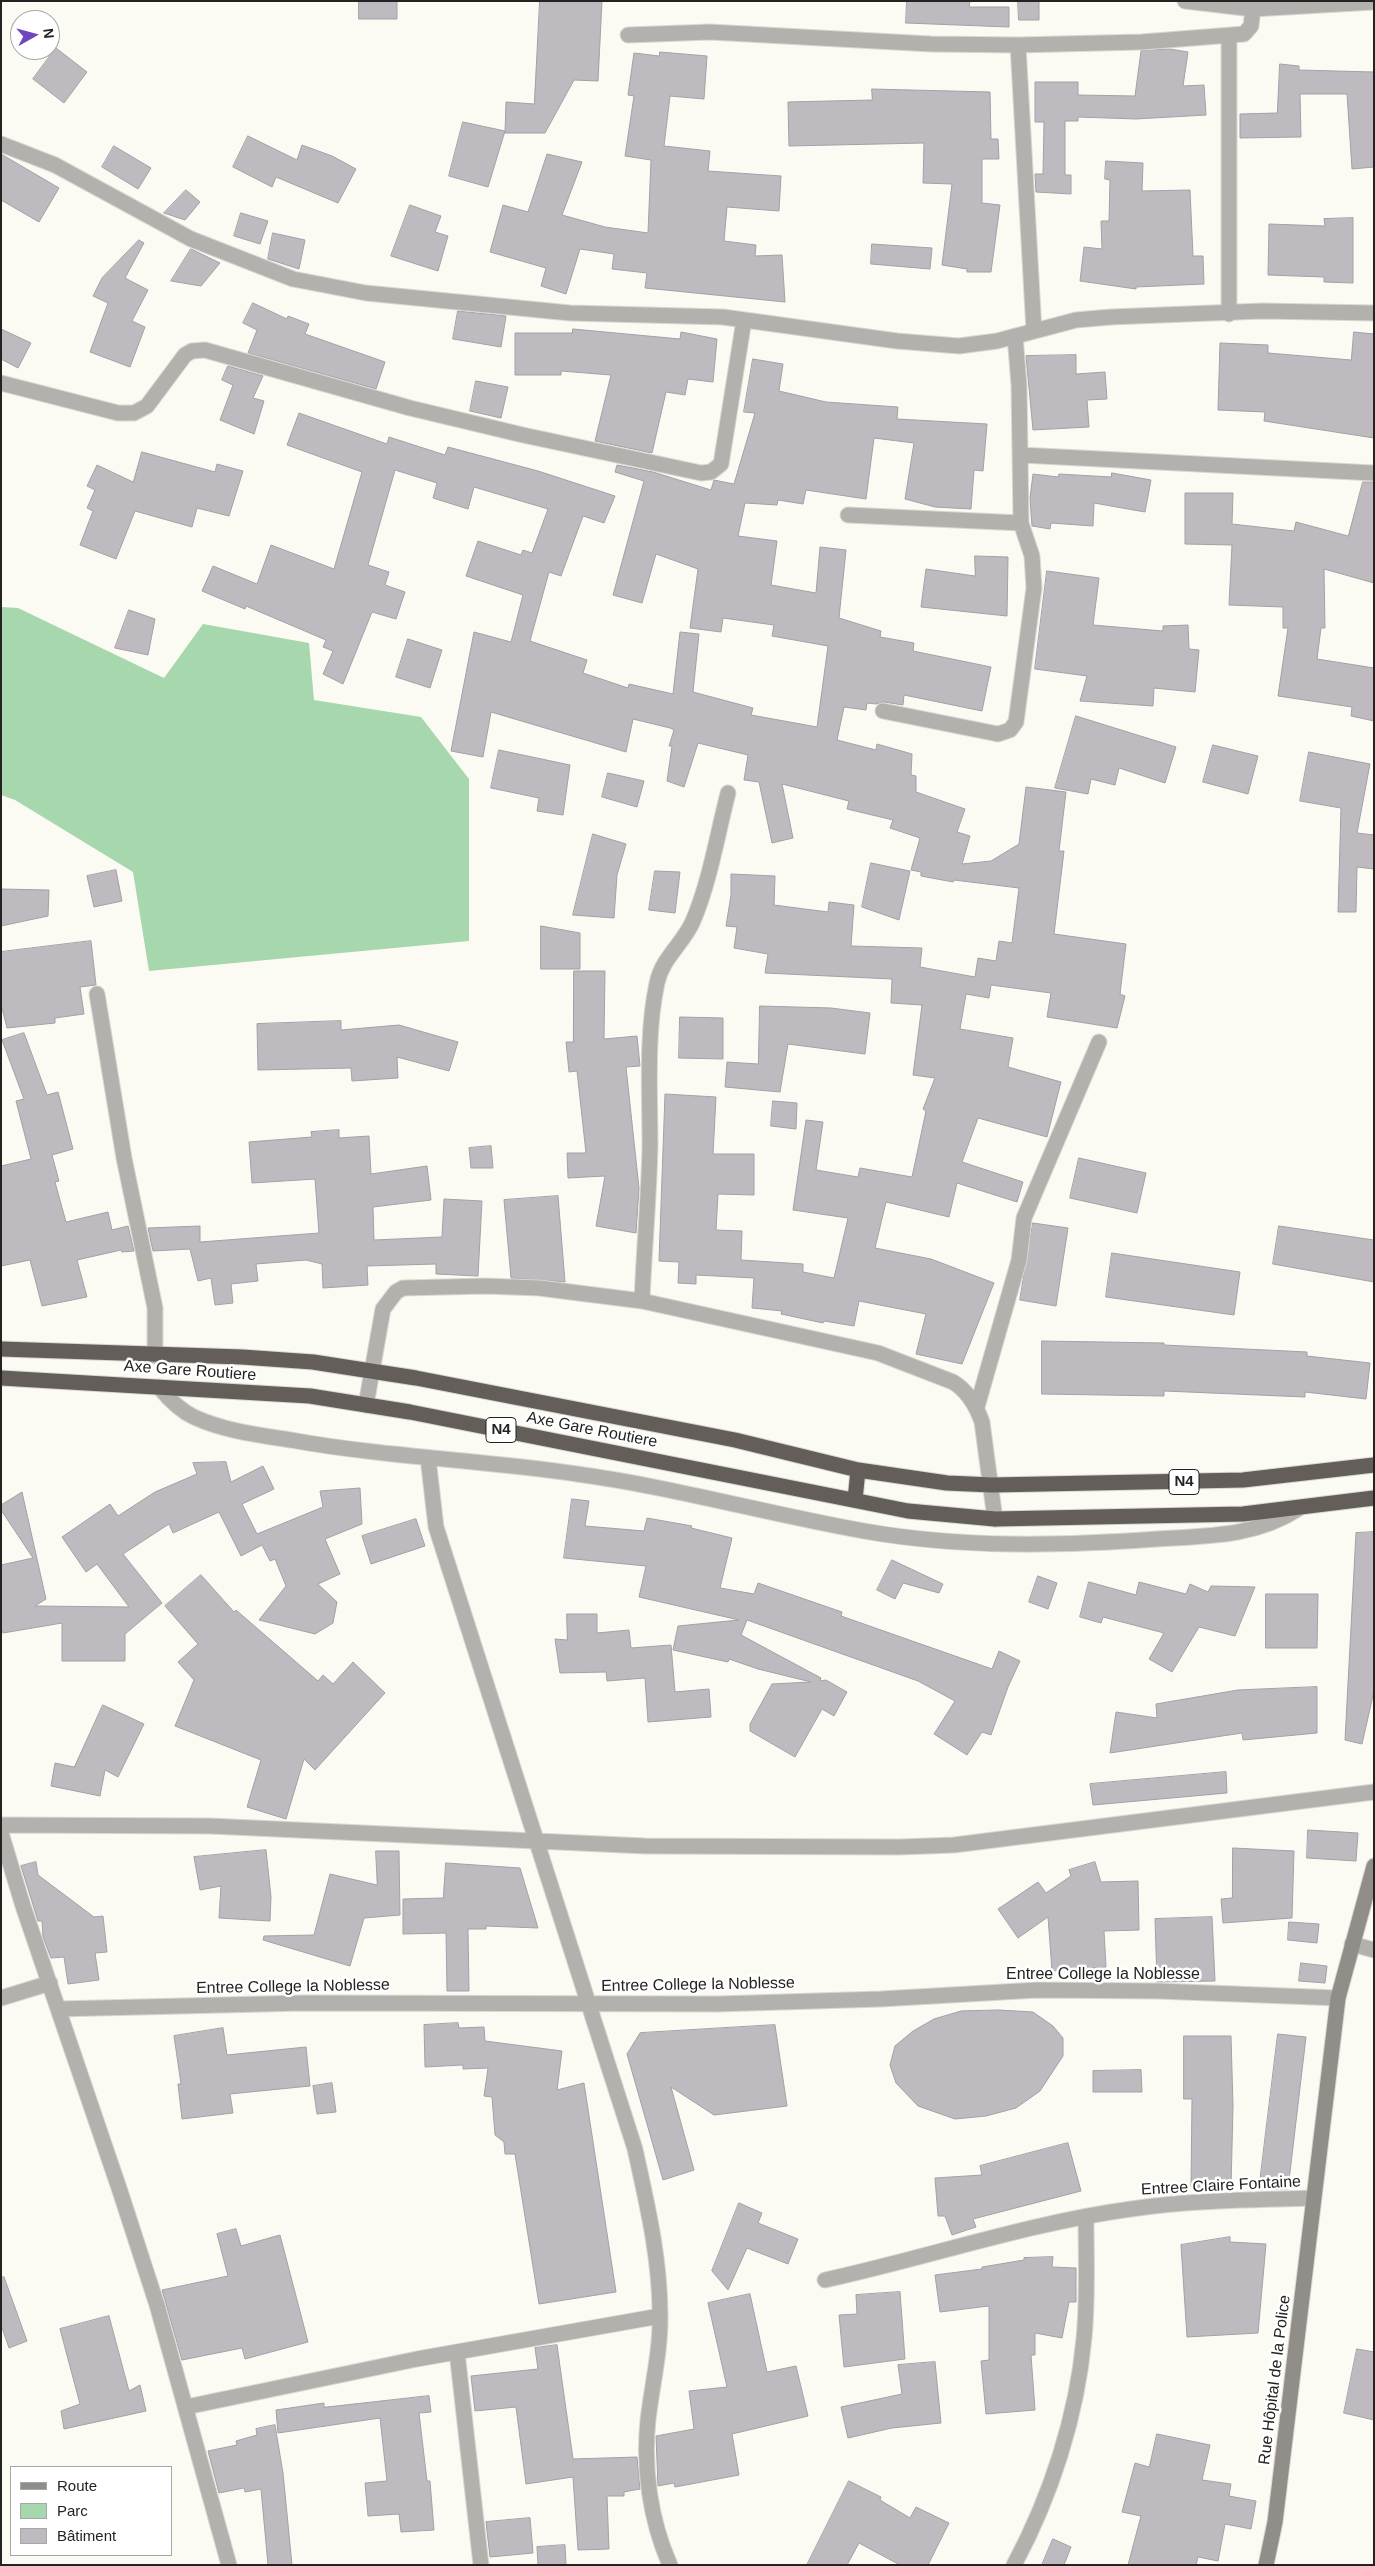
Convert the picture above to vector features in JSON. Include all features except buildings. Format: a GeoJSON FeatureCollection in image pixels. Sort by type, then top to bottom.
{"type":"FeatureCollection","features":[{"type":"Feature","properties":{"kind":"highway","name":"Axe Gare Routiere"},"geometry":{"type":"LineString","coordinates":[[1,1349],[313,1362],[416,1378],[735,1440],[858,1470],[947,1483],[992,1485]]}},
{"type":"Feature","properties":{"kind":"highway","name":"Axe Gare Routiere"},"geometry":{"type":"LineString","coordinates":[[1,1378],[310,1396],[366,1405],[908,1511],[996,1519]]}},
{"type":"Feature","properties":{"kind":"highway","name":"N4"},"geometry":{"type":"LineString","coordinates":[[992,1485],[1243,1480],[1374,1465]]}},
{"type":"Feature","properties":{"kind":"highway"},"geometry":{"type":"LineString","coordinates":[[855,1500],[858,1470]]}},
{"type":"Feature","properties":{"kind":"highway","name":"N4"},"geometry":{"type":"LineString","coordinates":[[996,1519],[1243,1514],[1298,1509],[1374,1498]]}},
{"type":"Feature","properties":{"kind":"street"},"geometry":{"type":"LineString","coordinates":[[1185,1],[1254,8],[1368,2]]}},
{"type":"Feature","properties":{"kind":"street"},"geometry":{"type":"LineString","coordinates":[[628,35],[710,32],[931,44],[1018,46],[1142,42],[1229,36],[1249,31],[1253,21],[1254,8]]}},
{"type":"Feature","properties":{"kind":"street"},"geometry":{"type":"LineString","coordinates":[[1228,314],[1229,36]]}},
{"type":"Feature","properties":{"kind":"street"},"geometry":{"type":"LineString","coordinates":[[1018,46],[1034,331]]}},
{"type":"Feature","properties":{"kind":"street"},"geometry":{"type":"LineString","coordinates":[[1,144],[63,169],[192,239],[293,279],[366,293],[570,313],[696,316],[744,320],[897,341],[959,346],[1016,336],[1076,320],[1182,313],[1228,314],[1262,311],[1374,313]]}},
{"type":"Feature","properties":{"kind":"street"},"geometry":{"type":"LineString","coordinates":[[1,384],[118,413],[134,413],[147,406],[185,355],[192,351],[206,350],[419,410],[523,436],[701,473],[711,472],[721,464],[744,320]]}},
{"type":"Feature","properties":{"kind":"street"},"geometry":{"type":"LineString","coordinates":[[883,711],[998,734],[1010,730],[1016,722],[1034,588],[1032,556],[1021,524],[1021,455],[1016,336]]}},
{"type":"Feature","properties":{"kind":"street"},"geometry":{"type":"LineString","coordinates":[[1021,455],[1374,473]]}},
{"type":"Feature","properties":{"kind":"street"},"geometry":{"type":"LineString","coordinates":[[848,515],[1021,524]]}},
{"type":"Feature","properties":{"kind":"street"},"geometry":{"type":"LineString","coordinates":[[642,1301],[654,996],[662,967],[692,923],[701,899],[728,793]]}},
{"type":"Feature","properties":{"kind":"street"},"geometry":{"type":"LineString","coordinates":[[97,994],[124,1158],[155,1308],[154,1356]]}},
{"type":"Feature","properties":{"kind":"street"},"geometry":{"type":"LineString","coordinates":[[977,1407],[1019,1260],[1024,1218],[1099,1042]]}},
{"type":"Feature","properties":{"kind":"street"},"geometry":{"type":"LineString","coordinates":[[366,1405],[383,1309],[396,1292],[408,1287],[486,1286],[539,1288],[642,1301],[878,1353],[953,1382],[962,1388],[977,1407],[982,1422],[996,1519]]}},
{"type":"Feature","properties":{"kind":"street"},"geometry":{"type":"LineString","coordinates":[[159,1387],[169,1398],[192,1416],[240,1432],[319,1445],[607,1478],[866,1531],[960,1542],[1108,1543],[1238,1534],[1274,1522],[1298,1509]]}},
{"type":"Feature","properties":{"kind":"street"},"geometry":{"type":"LineString","coordinates":[[428,1458],[436,1527],[539,1842],[588,2004],[635,2149],[652,2229],[659,2279],[660,2316],[646,2453],[648,2491],[670,2565]]}},
{"type":"Feature","properties":{"kind":"street"},"geometry":{"type":"LineString","coordinates":[[1,1825],[210,1826],[645,1846],[899,1847],[954,1845],[1374,1792]]}},
{"type":"Feature","properties":{"kind":"street"},"geometry":{"type":"LineString","coordinates":[[1,1833],[23,1906],[120,2191],[186,2407],[229,2565]]}},
{"type":"Feature","properties":{"kind":"street","name":"Rue Hôpital de la Police"},"geometry":{"type":"LineString","coordinates":[[1266,2565],[1277,2512],[1296,2361],[1312,2198],[1338,1998],[1374,1866]]}},
{"type":"Feature","properties":{"kind":"street"},"geometry":{"type":"LineString","coordinates":[[1352,1944],[1374,1950]]}},
{"type":"Feature","properties":{"kind":"street"},"geometry":{"type":"LineString","coordinates":[[1,1998],[50,1983]]}},
{"type":"Feature","properties":{"kind":"street","name":"Entree College la Noblesse"},"geometry":{"type":"LineString","coordinates":[[58,2010],[304,2003],[717,2004],[882,1999],[1038,1990],[1157,1990],[1338,1998]]}},
{"type":"Feature","properties":{"kind":"street","name":"Entree Claire Fontaine"},"geometry":{"type":"LineString","coordinates":[[825,2280],[1086,2217],[1131,2208],[1187,2203],[1312,2198]]}},
{"type":"Feature","properties":{"kind":"street"},"geometry":{"type":"LineString","coordinates":[[1014,2565],[1044,2498],[1065,2440],[1074,2397],[1084,2340],[1086,2313],[1086,2217]]}},
{"type":"Feature","properties":{"kind":"street"},"geometry":{"type":"LineString","coordinates":[[186,2407],[308,2380],[660,2316]]}},
{"type":"Feature","properties":{"kind":"street"},"geometry":{"type":"LineString","coordinates":[[457,2352],[481,2565]]}},
{"type":"Feature","properties":{"kind":"green space"},"geometry":{"type":"Polygon","coordinates":[[[1,607],[18,608],[164,678],[203,624],[309,643],[314,700],[421,717],[469,779],[469,941],[149,971],[133,872],[15,800],[1,795],[1,607]]]}}]}
